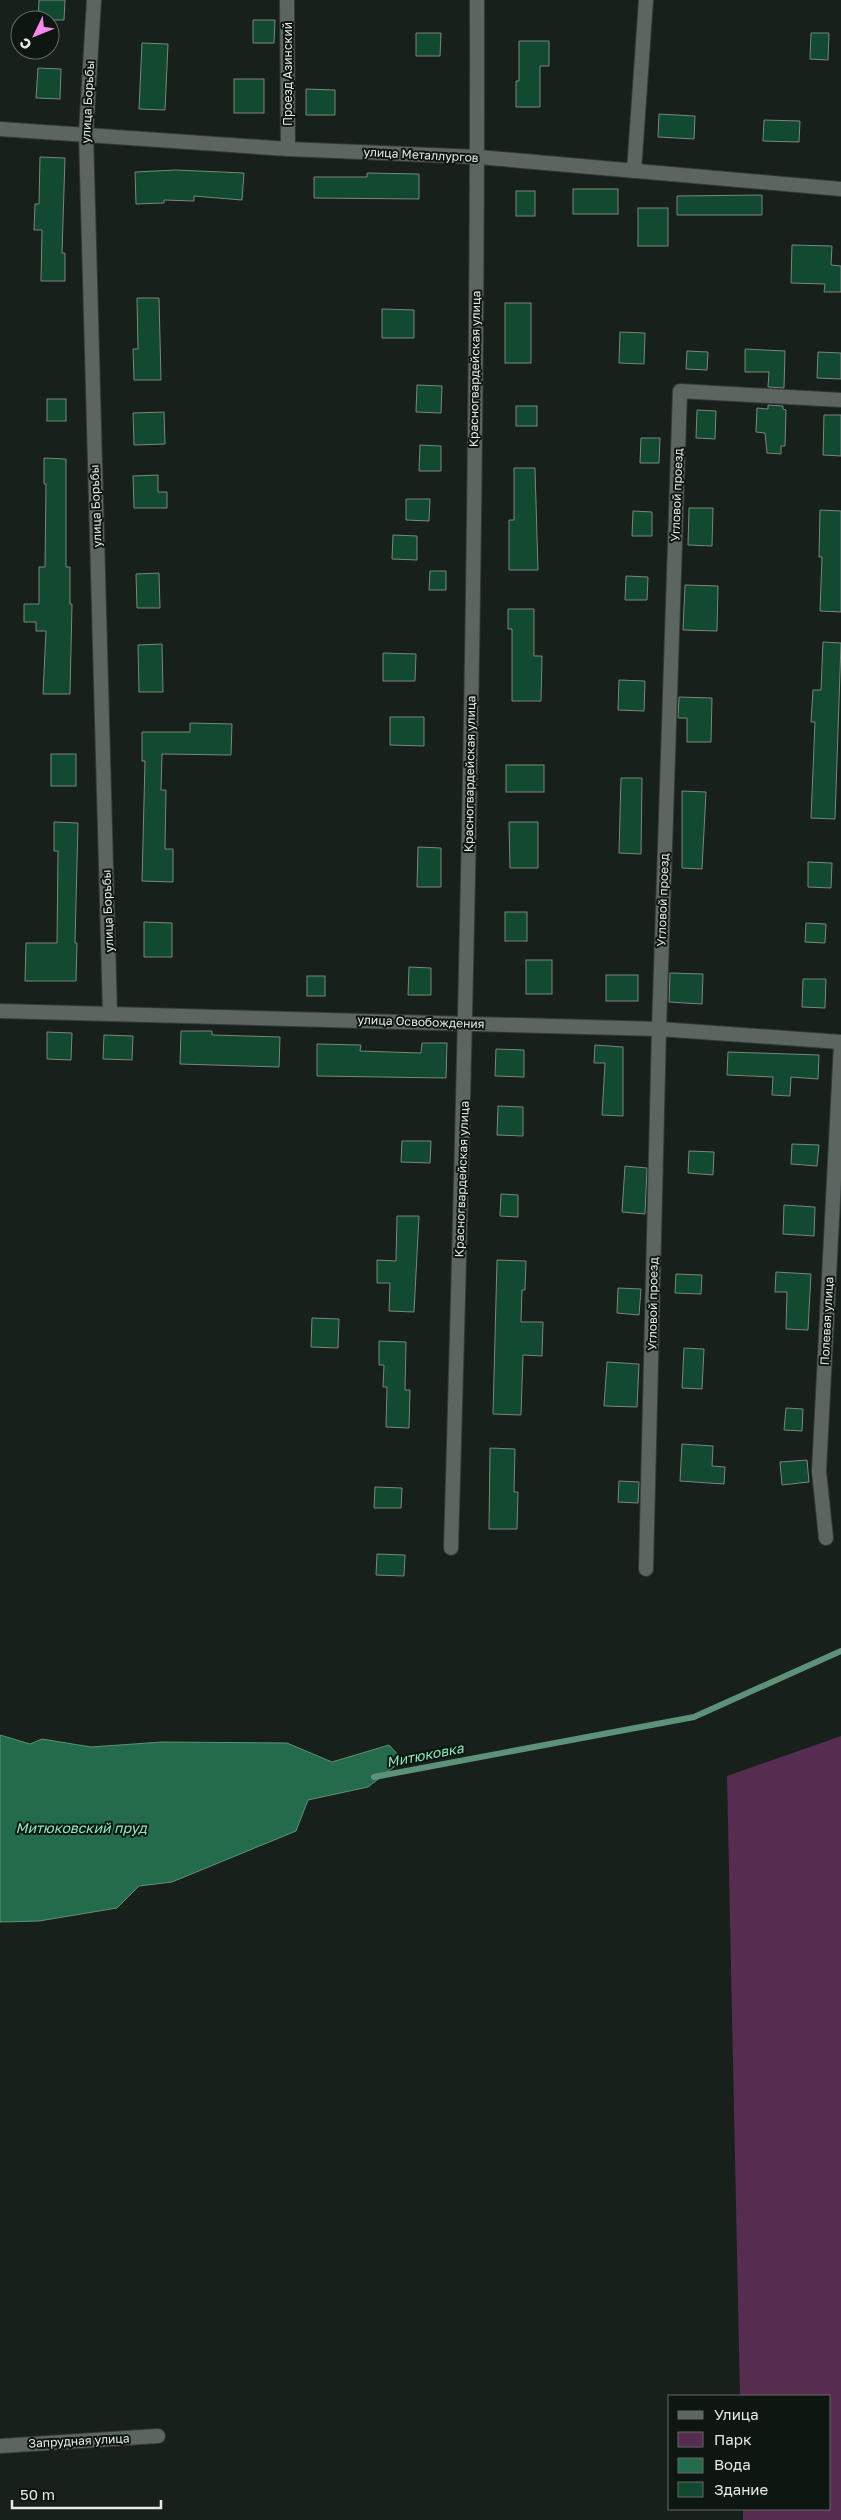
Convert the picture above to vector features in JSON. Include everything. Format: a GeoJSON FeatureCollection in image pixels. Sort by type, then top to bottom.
{"type":"FeatureCollection","features":[{"type":"Feature","properties":{"kind":"street","name":"улица Борьбы"},"geometry":{"type":"LineString","coordinates":[[94,0],[86,133],[110,1013]]}},
{"type":"Feature","properties":{"kind":"street","name":"Проезд Азинский"},"geometry":{"type":"LineString","coordinates":[[287,0],[288,148]]}},
{"type":"Feature","properties":{"kind":"street","name":"Красногвардейская улица"},"geometry":{"type":"LineString","coordinates":[[451,1548],[467,1023],[478,157],[477,0]]}},
{"type":"Feature","properties":{"kind":"street"},"geometry":{"type":"LineString","coordinates":[[634,171],[646,0]]}},
{"type":"Feature","properties":{"kind":"street","name":"улица Металлургов"},"geometry":{"type":"LineString","coordinates":[[0,129],[86,133],[288,148],[478,157],[841,189]]}},
{"type":"Feature","properties":{"kind":"street","name":"Угловой проезд"},"geometry":{"type":"LineString","coordinates":[[646,1569],[659,1029],[680,391],[841,400]]}},
{"type":"Feature","properties":{"kind":"street","name":"улица Освобождения"},"geometry":{"type":"LineString","coordinates":[[0,1011],[659,1029],[841,1043]]}},
{"type":"Feature","properties":{"kind":"street","name":"Полевая улица"},"geometry":{"type":"LineString","coordinates":[[826,1538],[819,1471],[841,1043]]}},
{"type":"Feature","properties":{"kind":"street","name":"Запрудная улица"},"geometry":{"type":"LineString","coordinates":[[0,2446],[158,2436]]}},
{"type":"Feature","properties":{"kind":"green space"},"geometry":{"type":"Polygon","coordinates":[[[841,1736],[841,2520],[743,2520],[743,2510],[831,2510],[831,2395],[740,2395],[727,1776],[841,1736]]]}},
{"type":"Feature","properties":{"kind":"water","name":"Митюковский пруд"},"geometry":{"type":"Polygon","coordinates":[[[0,1735],[30,1744],[42,1739],[91,1747],[162,1742],[287,1743],[332,1762],[389,1745],[403,1760],[368,1787],[308,1800],[296,1831],[172,1882],[139,1886],[117,1908],[39,1921],[0,1922],[0,1735]]]}},
{"type":"Feature","properties":{"kind":"building"},"geometry":{"type":"Polygon","coordinates":[[[39,0],[65,0],[64,20],[60,20],[60,10],[38,10],[39,0]]]}},
{"type":"Feature","properties":{"kind":"building"},"geometry":{"type":"Polygon","coordinates":[[[253,20],[275,20],[274,43],[253,43],[253,20]]]}},
{"type":"Feature","properties":{"kind":"building"},"geometry":{"type":"Polygon","coordinates":[[[416,33],[441,33],[440,56],[416,56],[416,33]]]}},
{"type":"Feature","properties":{"kind":"building"},"geometry":{"type":"Polygon","coordinates":[[[811,33],[829,33],[828,60],[810,59],[811,33]]]}},
{"type":"Feature","properties":{"kind":"building"},"geometry":{"type":"Polygon","coordinates":[[[519,41],[549,41],[549,66],[540,66],[540,107],[516,107],[516,81],[519,81],[519,41]]]}},
{"type":"Feature","properties":{"kind":"building"},"geometry":{"type":"Polygon","coordinates":[[[142,43],[168,44],[165,110],[139,109],[142,43]]]}},
{"type":"Feature","properties":{"kind":"building"},"geometry":{"type":"Polygon","coordinates":[[[38,68],[61,69],[60,99],[36,98],[38,68]]]}},
{"type":"Feature","properties":{"kind":"building"},"geometry":{"type":"Polygon","coordinates":[[[234,79],[264,79],[264,113],[234,113],[234,79]]]}},
{"type":"Feature","properties":{"kind":"building"},"geometry":{"type":"Polygon","coordinates":[[[306,89],[335,90],[335,115],[306,115],[306,89]]]}},
{"type":"Feature","properties":{"kind":"building"},"geometry":{"type":"Polygon","coordinates":[[[659,114],[695,116],[694,139],[658,137],[659,114]]]}},
{"type":"Feature","properties":{"kind":"building"},"geometry":{"type":"Polygon","coordinates":[[[764,120],[800,121],[799,142],[763,141],[764,120]]]}},
{"type":"Feature","properties":{"kind":"building"},"geometry":{"type":"Polygon","coordinates":[[[40,157],[65,158],[62,253],[65,253],[65,281],[41,281],[42,230],[34,230],[35,204],[39,204],[40,157]]]}},
{"type":"Feature","properties":{"kind":"building"},"geometry":{"type":"Polygon","coordinates":[[[176,170],[244,173],[242,200],[194,196],[194,201],[164,200],[164,203],[136,204],[135,172],[176,170]]]}},
{"type":"Feature","properties":{"kind":"building"},"geometry":{"type":"Polygon","coordinates":[[[367,173],[419,174],[419,199],[314,198],[314,177],[367,177],[367,173]]]}},
{"type":"Feature","properties":{"kind":"building"},"geometry":{"type":"Polygon","coordinates":[[[573,189],[618,189],[618,214],[573,214],[573,189]]]}},
{"type":"Feature","properties":{"kind":"building"},"geometry":{"type":"Polygon","coordinates":[[[516,191],[535,191],[535,216],[516,216],[516,191]]]}},
{"type":"Feature","properties":{"kind":"building"},"geometry":{"type":"Polygon","coordinates":[[[762,195],[762,215],[677,215],[677,196],[762,195]]]}},
{"type":"Feature","properties":{"kind":"building"},"geometry":{"type":"Polygon","coordinates":[[[638,208],[668,208],[668,246],[638,246],[638,208]]]}},
{"type":"Feature","properties":{"kind":"building"},"geometry":{"type":"Polygon","coordinates":[[[792,245],[832,246],[831,265],[841,266],[841,292],[824,292],[825,284],[791,283],[792,245]]]}},
{"type":"Feature","properties":{"kind":"building"},"geometry":{"type":"Polygon","coordinates":[[[137,298],[159,298],[161,380],[134,380],[133,349],[138,349],[137,298]]]}},
{"type":"Feature","properties":{"kind":"building"},"geometry":{"type":"Polygon","coordinates":[[[505,303],[531,303],[531,363],[505,363],[505,303]]]}},
{"type":"Feature","properties":{"kind":"building"},"geometry":{"type":"Polygon","coordinates":[[[382,309],[414,310],[414,338],[382,338],[382,309]]]}},
{"type":"Feature","properties":{"kind":"building"},"geometry":{"type":"Polygon","coordinates":[[[620,332],[645,333],[644,364],[619,363],[620,332]]]}},
{"type":"Feature","properties":{"kind":"building"},"geometry":{"type":"Polygon","coordinates":[[[745,349],[785,351],[784,388],[768,387],[769,372],[745,372],[745,349]]]}},
{"type":"Feature","properties":{"kind":"building"},"geometry":{"type":"Polygon","coordinates":[[[687,351],[708,352],[707,370],[686,369],[687,351]]]}},
{"type":"Feature","properties":{"kind":"building"},"geometry":{"type":"Polygon","coordinates":[[[818,352],[841,353],[841,379],[817,378],[818,352]]]}},
{"type":"Feature","properties":{"kind":"building"},"geometry":{"type":"Polygon","coordinates":[[[417,385],[442,386],[441,413],[416,412],[417,385]]]}},
{"type":"Feature","properties":{"kind":"building"},"geometry":{"type":"Polygon","coordinates":[[[47,399],[66,399],[66,421],[47,421],[47,399]]]}},
{"type":"Feature","properties":{"kind":"building"},"geometry":{"type":"Polygon","coordinates":[[[768,405],[783,406],[783,409],[786,410],[785,446],[781,446],[781,454],[767,453],[765,433],[756,432],[757,408],[768,409],[768,405]]]}},
{"type":"Feature","properties":{"kind":"building"},"geometry":{"type":"Polygon","coordinates":[[[516,406],[537,406],[537,426],[516,426],[516,406]]]}},
{"type":"Feature","properties":{"kind":"building"},"geometry":{"type":"Polygon","coordinates":[[[697,410],[716,411],[715,439],[696,438],[697,410]]]}},
{"type":"Feature","properties":{"kind":"building"},"geometry":{"type":"Polygon","coordinates":[[[164,412],[165,444],[134,445],[133,413],[164,412]]]}},
{"type":"Feature","properties":{"kind":"building"},"geometry":{"type":"Polygon","coordinates":[[[824,415],[841,415],[841,456],[823,455],[824,415]]]}},
{"type":"Feature","properties":{"kind":"building"},"geometry":{"type":"Polygon","coordinates":[[[641,438],[660,438],[659,463],[640,463],[641,438]]]}},
{"type":"Feature","properties":{"kind":"building"},"geometry":{"type":"Polygon","coordinates":[[[420,445],[441,446],[441,471],[419,471],[420,445]]]}},
{"type":"Feature","properties":{"kind":"building"},"geometry":{"type":"Polygon","coordinates":[[[44,458],[66,459],[66,567],[70,567],[70,604],[72,604],[70,694],[43,694],[46,631],[36,631],[36,622],[24,622],[24,604],[39,604],[39,567],[45,567],[46,484],[44,484],[44,458]]]}},
{"type":"Feature","properties":{"kind":"building"},"geometry":{"type":"Polygon","coordinates":[[[514,468],[535,468],[538,570],[509,570],[509,520],[514,520],[514,468]]]}},
{"type":"Feature","properties":{"kind":"building"},"geometry":{"type":"Polygon","coordinates":[[[158,475],[158,492],[167,492],[167,508],[134,508],[133,476],[158,475]]]}},
{"type":"Feature","properties":{"kind":"building"},"geometry":{"type":"Polygon","coordinates":[[[406,499],[430,499],[429,521],[406,520],[406,499]]]}},
{"type":"Feature","properties":{"kind":"building"},"geometry":{"type":"Polygon","coordinates":[[[689,508],[713,508],[712,546],[688,545],[689,508]]]}},
{"type":"Feature","properties":{"kind":"building"},"geometry":{"type":"Polygon","coordinates":[[[820,510],[841,511],[841,612],[820,611],[822,557],[819,557],[820,510]]]}},
{"type":"Feature","properties":{"kind":"building"},"geometry":{"type":"Polygon","coordinates":[[[633,511],[652,512],[652,536],[632,536],[633,511]]]}},
{"type":"Feature","properties":{"kind":"building"},"geometry":{"type":"Polygon","coordinates":[[[393,535],[417,536],[417,560],[392,559],[393,535]]]}},
{"type":"Feature","properties":{"kind":"building"},"geometry":{"type":"Polygon","coordinates":[[[430,571],[446,571],[446,590],[429,590],[430,571]]]}},
{"type":"Feature","properties":{"kind":"building"},"geometry":{"type":"Polygon","coordinates":[[[159,573],[160,608],[137,608],[136,574],[159,573]]]}},
{"type":"Feature","properties":{"kind":"building"},"geometry":{"type":"Polygon","coordinates":[[[626,576],[648,577],[647,600],[625,600],[626,576]]]}},
{"type":"Feature","properties":{"kind":"building"},"geometry":{"type":"Polygon","coordinates":[[[685,585],[718,586],[717,631],[683,630],[685,585]]]}},
{"type":"Feature","properties":{"kind":"building"},"geometry":{"type":"Polygon","coordinates":[[[508,609],[534,609],[534,656],[542,656],[541,701],[512,701],[512,629],[508,629],[508,609]]]}},
{"type":"Feature","properties":{"kind":"building"},"geometry":{"type":"Polygon","coordinates":[[[823,642],[841,643],[835,819],[811,818],[815,722],[811,722],[813,690],[821,690],[823,642]]]}},
{"type":"Feature","properties":{"kind":"building"},"geometry":{"type":"Polygon","coordinates":[[[162,644],[163,692],[139,692],[138,645],[162,644]]]}},
{"type":"Feature","properties":{"kind":"building"},"geometry":{"type":"Polygon","coordinates":[[[383,653],[416,654],[415,681],[383,681],[383,653]]]}},
{"type":"Feature","properties":{"kind":"building"},"geometry":{"type":"Polygon","coordinates":[[[619,680],[645,681],[644,711],[618,710],[619,680]]]}},
{"type":"Feature","properties":{"kind":"building"},"geometry":{"type":"Polygon","coordinates":[[[679,697],[712,698],[711,742],[687,742],[687,718],[678,718],[679,697]]]}},
{"type":"Feature","properties":{"kind":"building"},"geometry":{"type":"Polygon","coordinates":[[[390,717],[424,717],[424,746],[390,745],[390,717]]]}},
{"type":"Feature","properties":{"kind":"building"},"geometry":{"type":"Polygon","coordinates":[[[190,723],[232,724],[231,755],[162,754],[161,790],[166,790],[165,849],[173,849],[173,882],[142,881],[145,761],[142,761],[142,732],[190,732],[190,723]]]}},
{"type":"Feature","properties":{"kind":"building"},"geometry":{"type":"Polygon","coordinates":[[[51,754],[76,754],[76,786],[51,786],[51,754]]]}},
{"type":"Feature","properties":{"kind":"building"},"geometry":{"type":"Polygon","coordinates":[[[506,765],[544,765],[544,792],[506,792],[506,765]]]}},
{"type":"Feature","properties":{"kind":"building"},"geometry":{"type":"Polygon","coordinates":[[[621,778],[642,778],[641,854],[619,853],[621,778]]]}},
{"type":"Feature","properties":{"kind":"building"},"geometry":{"type":"Polygon","coordinates":[[[682,791],[706,792],[702,869],[682,868],[682,791]]]}},
{"type":"Feature","properties":{"kind":"building"},"geometry":{"type":"Polygon","coordinates":[[[54,822],[78,823],[76,981],[25,981],[26,943],[57,943],[58,851],[54,851],[54,822]]]}},
{"type":"Feature","properties":{"kind":"building"},"geometry":{"type":"Polygon","coordinates":[[[509,822],[538,822],[538,868],[510,868],[509,822]]]}},
{"type":"Feature","properties":{"kind":"building"},"geometry":{"type":"Polygon","coordinates":[[[418,847],[441,848],[441,887],[417,887],[418,847]]]}},
{"type":"Feature","properties":{"kind":"building"},"geometry":{"type":"Polygon","coordinates":[[[808,862],[832,863],[831,888],[808,887],[808,862]]]}},
{"type":"Feature","properties":{"kind":"building"},"geometry":{"type":"Polygon","coordinates":[[[505,912],[527,912],[527,941],[505,941],[505,912]]]}},
{"type":"Feature","properties":{"kind":"building"},"geometry":{"type":"Polygon","coordinates":[[[144,922],[172,923],[172,957],[144,957],[144,922]]]}},
{"type":"Feature","properties":{"kind":"building"},"geometry":{"type":"Polygon","coordinates":[[[806,923],[826,924],[825,943],[805,942],[806,923]]]}},
{"type":"Feature","properties":{"kind":"building"},"geometry":{"type":"Polygon","coordinates":[[[526,960],[552,960],[552,994],[526,994],[526,960]]]}},
{"type":"Feature","properties":{"kind":"building"},"geometry":{"type":"Polygon","coordinates":[[[409,967],[431,968],[431,995],[408,995],[409,967]]]}},
{"type":"Feature","properties":{"kind":"building"},"geometry":{"type":"Polygon","coordinates":[[[670,973],[703,974],[702,1004],[669,1002],[670,973]]]}},
{"type":"Feature","properties":{"kind":"building"},"geometry":{"type":"Polygon","coordinates":[[[606,975],[638,975],[638,1001],[606,1001],[606,975]]]}},
{"type":"Feature","properties":{"kind":"building"},"geometry":{"type":"Polygon","coordinates":[[[307,976],[325,976],[325,996],[307,996],[307,976]]]}},
{"type":"Feature","properties":{"kind":"building"},"geometry":{"type":"Polygon","coordinates":[[[803,979],[826,979],[825,1008],[802,1007],[803,979]]]}},
{"type":"Feature","properties":{"kind":"building"},"geometry":{"type":"Polygon","coordinates":[[[181,1031],[212,1031],[212,1035],[280,1037],[279,1067],[180,1064],[181,1031]]]}},
{"type":"Feature","properties":{"kind":"building"},"geometry":{"type":"Polygon","coordinates":[[[47,1032],[72,1033],[71,1060],[47,1059],[47,1032]]]}},
{"type":"Feature","properties":{"kind":"building"},"geometry":{"type":"Polygon","coordinates":[[[104,1035],[133,1036],[132,1060],[103,1059],[104,1035]]]}},
{"type":"Feature","properties":{"kind":"building"},"geometry":{"type":"Polygon","coordinates":[[[422,1043],[447,1043],[446,1078],[317,1076],[317,1044],[361,1045],[360,1051],[421,1053],[422,1043]]]}},
{"type":"Feature","properties":{"kind":"building"},"geometry":{"type":"Polygon","coordinates":[[[595,1045],[623,1047],[623,1116],[602,1115],[605,1063],[594,1063],[595,1045]]]}},
{"type":"Feature","properties":{"kind":"building"},"geometry":{"type":"Polygon","coordinates":[[[496,1049],[524,1050],[524,1077],[495,1076],[496,1049]]]}},
{"type":"Feature","properties":{"kind":"building"},"geometry":{"type":"Polygon","coordinates":[[[728,1052],[819,1055],[818,1079],[791,1077],[790,1096],[772,1095],[773,1077],[727,1075],[728,1052]]]}},
{"type":"Feature","properties":{"kind":"building"},"geometry":{"type":"Polygon","coordinates":[[[498,1106],[523,1107],[523,1136],[497,1135],[498,1106]]]}},
{"type":"Feature","properties":{"kind":"building"},"geometry":{"type":"Polygon","coordinates":[[[402,1141],[431,1141],[430,1163],[401,1162],[402,1141]]]}},
{"type":"Feature","properties":{"kind":"building"},"geometry":{"type":"Polygon","coordinates":[[[792,1144],[819,1145],[817,1166],[791,1164],[792,1144]]]}},
{"type":"Feature","properties":{"kind":"building"},"geometry":{"type":"Polygon","coordinates":[[[689,1151],[714,1152],[713,1175],[688,1173],[689,1151]]]}},
{"type":"Feature","properties":{"kind":"building"},"geometry":{"type":"Polygon","coordinates":[[[625,1166],[647,1168],[645,1214],[622,1212],[625,1166]]]}},
{"type":"Feature","properties":{"kind":"building"},"geometry":{"type":"Polygon","coordinates":[[[501,1194],[518,1195],[518,1217],[500,1216],[501,1194]]]}},
{"type":"Feature","properties":{"kind":"building"},"geometry":{"type":"Polygon","coordinates":[[[784,1205],[815,1207],[814,1236],[783,1234],[784,1205]]]}},
{"type":"Feature","properties":{"kind":"building"},"geometry":{"type":"Polygon","coordinates":[[[397,1216],[419,1216],[414,1312],[389,1311],[390,1283],[377,1283],[377,1260],[396,1261],[397,1216]]]}},
{"type":"Feature","properties":{"kind":"building"},"geometry":{"type":"Polygon","coordinates":[[[497,1260],[526,1261],[525,1290],[522,1290],[521,1322],[543,1322],[542,1356],[523,1355],[521,1415],[493,1414],[497,1260]]]}},
{"type":"Feature","properties":{"kind":"building"},"geometry":{"type":"Polygon","coordinates":[[[776,1272],[811,1274],[808,1330],[786,1329],[787,1292],[775,1292],[776,1272]]]}},
{"type":"Feature","properties":{"kind":"building"},"geometry":{"type":"Polygon","coordinates":[[[676,1274],[702,1275],[701,1294],[675,1293],[676,1274]]]}},
{"type":"Feature","properties":{"kind":"building"},"geometry":{"type":"Polygon","coordinates":[[[618,1288],[641,1289],[639,1315],[617,1313],[618,1288]]]}},
{"type":"Feature","properties":{"kind":"building"},"geometry":{"type":"Polygon","coordinates":[[[312,1318],[339,1319],[338,1348],[311,1347],[312,1318]]]}},
{"type":"Feature","properties":{"kind":"building"},"geometry":{"type":"Polygon","coordinates":[[[379,1341],[406,1342],[405,1390],[410,1390],[409,1428],[386,1427],[387,1387],[383,1387],[384,1365],[379,1365],[379,1341]]]}},
{"type":"Feature","properties":{"kind":"building"},"geometry":{"type":"Polygon","coordinates":[[[684,1348],[704,1349],[702,1389],[682,1388],[684,1348]]]}},
{"type":"Feature","properties":{"kind":"building"},"geometry":{"type":"Polygon","coordinates":[[[607,1362],[639,1364],[637,1407],[604,1406],[607,1362]]]}},
{"type":"Feature","properties":{"kind":"building"},"geometry":{"type":"Polygon","coordinates":[[[786,1408],[803,1409],[802,1431],[784,1430],[786,1408]]]}},
{"type":"Feature","properties":{"kind":"building"},"geometry":{"type":"Polygon","coordinates":[[[682,1444],[713,1446],[712,1466],[725,1467],[724,1484],[680,1481],[682,1444]]]}},
{"type":"Feature","properties":{"kind":"building"},"geometry":{"type":"Polygon","coordinates":[[[490,1448],[515,1449],[514,1492],[518,1492],[517,1529],[489,1529],[490,1448]]]}},
{"type":"Feature","properties":{"kind":"building"},"geometry":{"type":"Polygon","coordinates":[[[807,1460],[809,1482],[782,1485],[780,1462],[807,1460]]]}},
{"type":"Feature","properties":{"kind":"building"},"geometry":{"type":"Polygon","coordinates":[[[619,1481],[639,1482],[638,1503],[618,1502],[619,1481]]]}},
{"type":"Feature","properties":{"kind":"building"},"geometry":{"type":"Polygon","coordinates":[[[375,1487],[402,1488],[401,1508],[374,1508],[375,1487]]]}},
{"type":"Feature","properties":{"kind":"building"},"geometry":{"type":"Polygon","coordinates":[[[377,1554],[405,1555],[404,1576],[376,1575],[377,1554]]]}},
{"type":"Feature","properties":{"kind":"waterway","name":"Митюковка"},"geometry":{"type":"LineString","coordinates":[[374,1777],[694,1717],[841,1651]]}}]}
